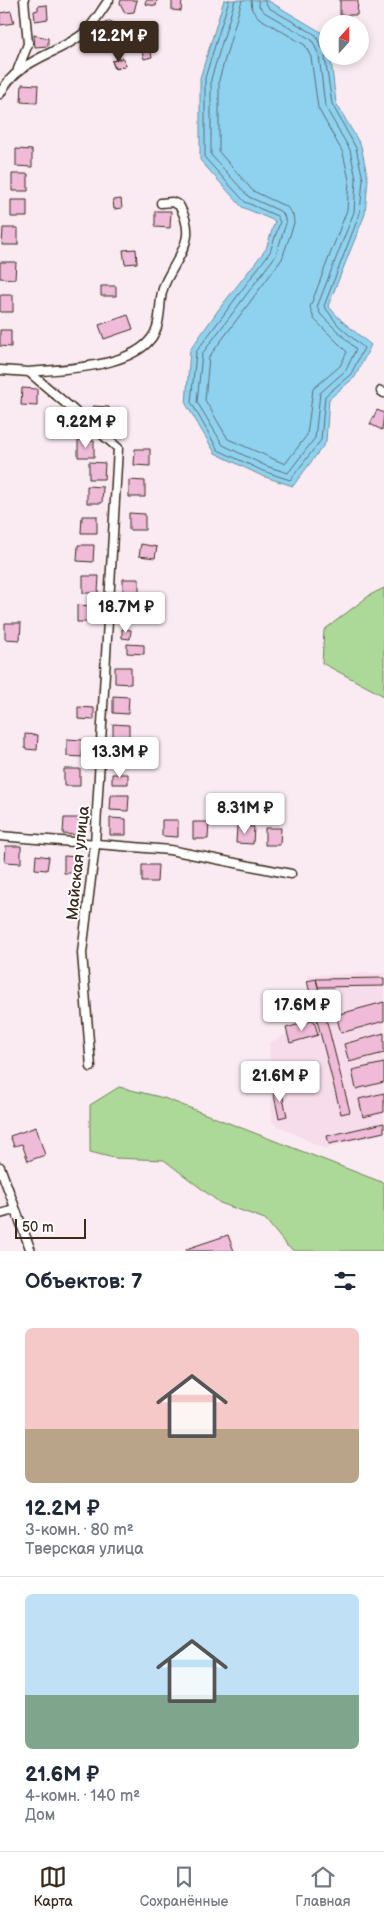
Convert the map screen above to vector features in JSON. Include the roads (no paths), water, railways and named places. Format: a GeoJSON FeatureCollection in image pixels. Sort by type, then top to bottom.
{"type":"FeatureCollection","features":[{"type":"Feature","properties":{"kind":"street"},"geometry":{"type":"LineString","coordinates":[[18,69],[28,44],[24,0]]}},
{"type":"Feature","properties":{"kind":"street"},"geometry":{"type":"LineString","coordinates":[[0,94],[8,79],[18,69],[84,33],[109,0]]}},
{"type":"Feature","properties":{"kind":"street"},"geometry":{"type":"LineString","coordinates":[[0,370],[29,372],[89,367],[121,358],[150,340],[157,328],[159,298],[185,246],[189,231],[179,205],[172,202],[161,203]]}},
{"type":"Feature","properties":{"kind":"street","name":"Майская улица"},"geometry":{"type":"LineString","coordinates":[[29,372],[118,448],[95,845],[82,953],[91,1067]]}},
{"type":"Feature","properties":{"kind":"street"},"geometry":{"type":"LineString","coordinates":[[0,836],[170,850],[291,874]]}},
{"type":"Feature","properties":{"kind":"street"},"geometry":{"type":"LineString","coordinates":[[0,1167],[14,1210],[31,1251]]}},
{"type":"Feature","properties":{"kind":"street"},"geometry":{"type":"LineString","coordinates":[[0,1214],[14,1210]]}},
{"type":"Feature","properties":{"kind":"water"},"geometry":{"type":"Polygon","coordinates":[[[224,0],[267,0],[319,31],[319,65],[332,65],[336,103],[361,146],[368,179],[365,214],[328,306],[342,321],[371,345],[355,377],[329,399],[326,442],[293,486],[262,476],[215,453],[186,404],[190,350],[266,249],[275,221],[242,207],[200,160],[200,78],[224,0]]]}}]}
